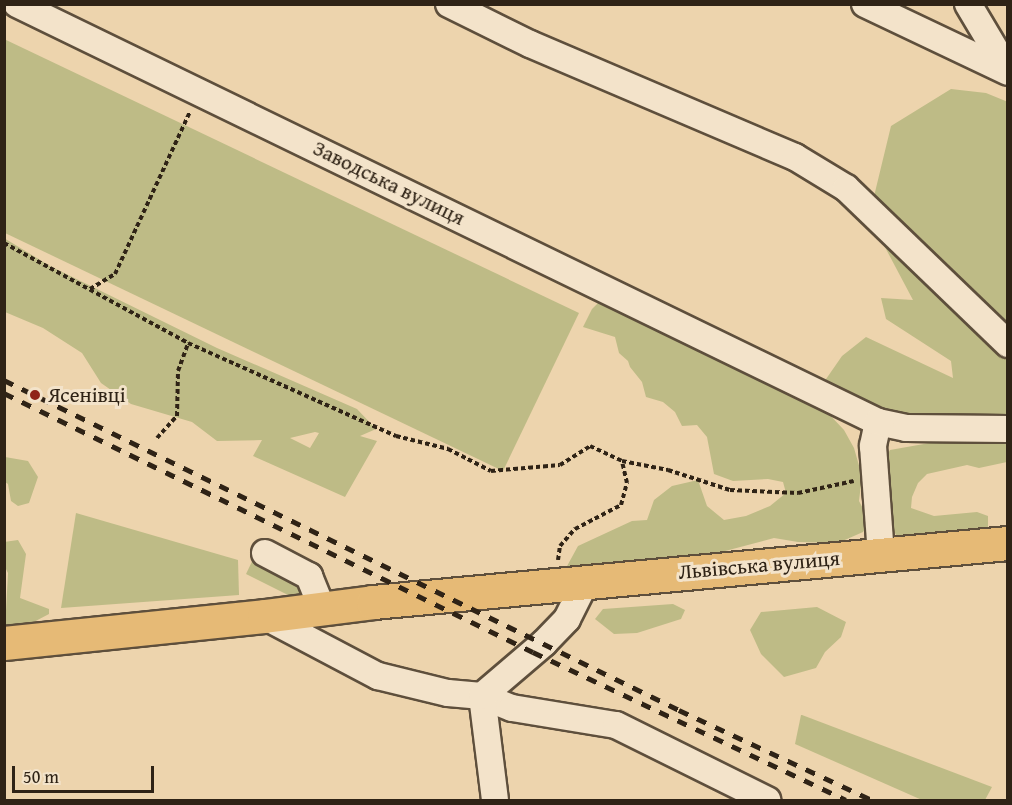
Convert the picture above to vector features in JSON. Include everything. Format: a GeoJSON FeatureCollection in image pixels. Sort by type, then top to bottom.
{"type":"FeatureCollection","features":[{"type":"Feature","properties":{"kind":"highway","name":"Львівська вулиця"},"geometry":{"type":"LineString","coordinates":[[4,643],[573,582],[1008,543]]}},
{"type":"Feature","properties":{"kind":"street","name":"Заводська вулиця"},"geometry":{"type":"LineString","coordinates":[[17,4],[878,422],[906,428],[1008,429]]}},
{"type":"Feature","properties":{"kind":"street"},"geometry":{"type":"LineString","coordinates":[[449,4],[530,44],[795,158],[846,188],[1008,344]]}},
{"type":"Feature","properties":{"kind":"street"},"geometry":{"type":"LineString","coordinates":[[865,4],[1008,72]]}},
{"type":"Feature","properties":{"kind":"street"},"geometry":{"type":"LineString","coordinates":[[968,4],[1008,72]]}},
{"type":"Feature","properties":{"kind":"street"},"geometry":{"type":"LineString","coordinates":[[878,422],[873,446],[881,554]]}},
{"type":"Feature","properties":{"kind":"street"},"geometry":{"type":"LineString","coordinates":[[265,553],[309,576],[322,608]]}},
{"type":"Feature","properties":{"kind":"street"},"geometry":{"type":"LineString","coordinates":[[482,696],[567,619],[573,582]]}},
{"type":"Feature","properties":{"kind":"street"},"geometry":{"type":"LineString","coordinates":[[264,616],[378,676],[448,693],[482,696],[512,708],[616,724],[767,801]]}},
{"type":"Feature","properties":{"kind":"street"},"geometry":{"type":"LineString","coordinates":[[482,696],[495,801]]}},
{"type":"Feature","properties":{"kind":"path"},"geometry":{"type":"LineString","coordinates":[[90,290],[115,274],[199,92]]}},
{"type":"Feature","properties":{"kind":"path"},"geometry":{"type":"LineString","coordinates":[[4,243],[188,343],[396,436],[448,449],[491,471],[560,465],[590,446],[622,461],[668,470],[730,490],[798,493],[876,476]]}},
{"type":"Feature","properties":{"kind":"path"},"geometry":{"type":"LineString","coordinates":[[157,438],[177,416],[178,371],[188,343]]}},
{"type":"Feature","properties":{"kind":"path"},"geometry":{"type":"LineString","coordinates":[[573,582],[557,566],[560,546],[575,529],[621,505],[627,483],[622,461]]}},
{"type":"Feature","properties":{"kind":"shaded area"},"geometry":{"type":"Polygon","coordinates":[[[4,39],[579,313],[503,471],[5,233],[4,39]]]}},
{"type":"Feature","properties":{"kind":"shaded area"},"geometry":{"type":"Polygon","coordinates":[[[951,89],[986,93],[1008,102],[1007,462],[979,468],[967,465],[927,474],[918,483],[912,497],[911,508],[934,516],[977,512],[988,516],[988,527],[900,540],[885,520],[885,459],[890,450],[952,439],[887,430],[824,382],[842,356],[866,337],[953,378],[951,361],[886,319],[881,298],[913,300],[869,217],[891,126],[951,89]]]}},
{"type":"Feature","properties":{"kind":"shaded area"},"geometry":{"type":"Polygon","coordinates":[[[4,238],[50,266],[217,348],[357,409],[376,429],[360,436],[377,441],[345,497],[253,456],[262,440],[217,441],[192,422],[131,404],[101,383],[82,353],[43,328],[5,312],[4,238]],[[315,432],[290,438],[310,448],[319,433],[315,432]]]}},
{"type":"Feature","properties":{"kind":"shaded area"},"geometry":{"type":"Polygon","coordinates":[[[603,298],[807,397],[827,412],[844,430],[854,448],[862,476],[859,501],[870,522],[863,532],[838,543],[798,542],[774,538],[710,555],[566,568],[578,546],[632,521],[647,520],[654,500],[672,486],[698,480],[707,506],[724,520],[746,516],[770,506],[786,493],[783,482],[768,479],[733,481],[714,474],[707,437],[697,425],[682,426],[675,412],[663,402],[646,397],[642,382],[628,361],[619,353],[615,337],[583,327],[592,309],[603,298]]]}},
{"type":"Feature","properties":{"kind":"shaded area"},"geometry":{"type":"Polygon","coordinates":[[[5,457],[28,461],[38,477],[29,503],[18,506],[11,501],[8,484],[5,482],[5,457]]]}},
{"type":"Feature","properties":{"kind":"shaded area"},"geometry":{"type":"Polygon","coordinates":[[[76,513],[238,560],[239,595],[61,608],[76,513]]]}},
{"type":"Feature","properties":{"kind":"shaded area"},"geometry":{"type":"Polygon","coordinates":[[[18,540],[26,554],[20,598],[49,609],[49,614],[28,625],[5,629],[8,573],[5,567],[4,542],[18,540]]]}},
{"type":"Feature","properties":{"kind":"shaded area"},"geometry":{"type":"Polygon","coordinates":[[[261,543],[318,571],[302,602],[246,574],[261,543]]]}},
{"type":"Feature","properties":{"kind":"shaded area"},"geometry":{"type":"Polygon","coordinates":[[[673,604],[685,610],[681,619],[637,633],[614,634],[595,619],[603,609],[673,604]]]}},
{"type":"Feature","properties":{"kind":"shaded area"},"geometry":{"type":"Polygon","coordinates":[[[817,607],[846,622],[841,637],[825,652],[816,668],[784,677],[761,654],[750,630],[761,612],[817,607]]]}},
{"type":"Feature","properties":{"kind":"shaded area"},"geometry":{"type":"Polygon","coordinates":[[[801,715],[992,787],[985,800],[922,800],[795,744],[801,715]]]}},
{"type":"Feature","properties":{"kind":"railway"},"geometry":{"type":"LineString","coordinates":[[4,380],[679,710],[872,800]]}},
{"type":"Feature","properties":{"kind":"railway"},"geometry":{"type":"LineString","coordinates":[[4,393],[533,652],[846,800]]}},
{"type":"Feature","properties":{"kind":"place","name":"Ясенівці"},"geometry":{"type":"Point","coordinates":[35,395]}}]}
